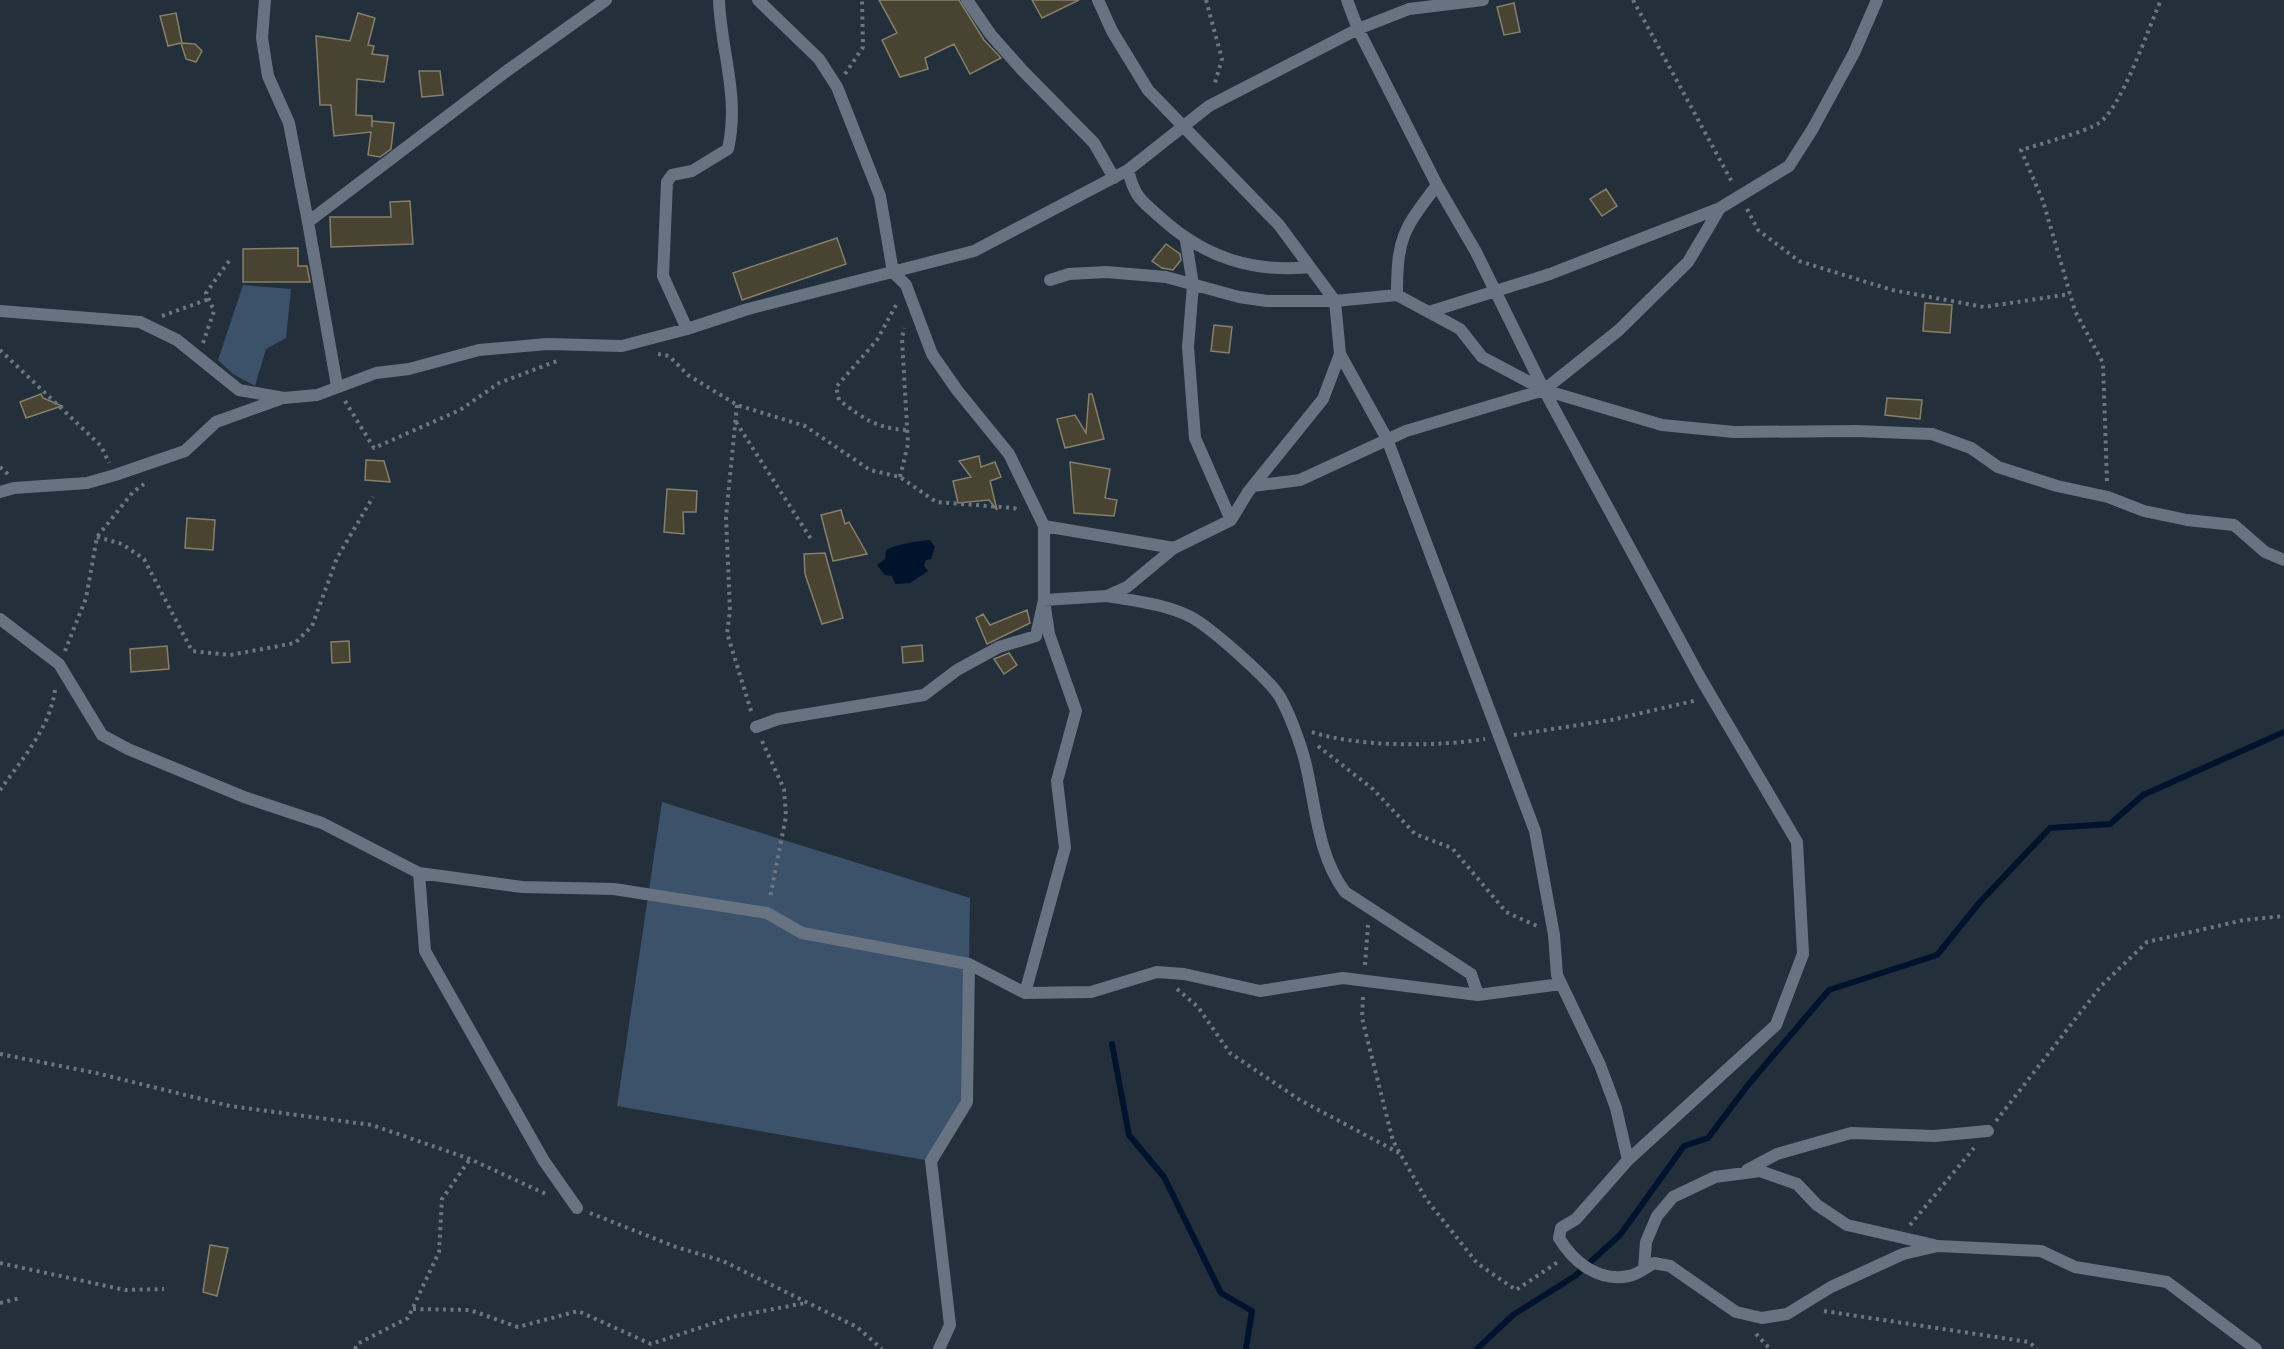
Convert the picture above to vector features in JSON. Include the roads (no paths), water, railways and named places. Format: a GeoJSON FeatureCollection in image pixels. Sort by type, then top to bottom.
{"type":"FeatureCollection","features":[{"type":"Feature","properties":{"kind":"street"},"geometry":{"type":"LineString","coordinates":[[265,0],[262,38],[268,76],[289,123],[337,387]]}},
{"type":"Feature","properties":{"kind":"street"},"geometry":{"type":"LineString","coordinates":[[308,222],[508,70],[606,0]]}},
{"type":"Feature","properties":{"kind":"street"},"geometry":{"type":"LineString","coordinates":[[687,329],[663,276],[666,182],[672,175],[692,171],[728,149],[734,98],[720,28],[720,0]]}},
{"type":"Feature","properties":{"kind":"street"},"geometry":{"type":"LineString","coordinates":[[758,0],[819,59],[837,87],[880,196],[893,272],[908,290],[932,354],[957,390],[1010,454],[1044,526],[1044,600],[1049,634],[1076,711],[1058,781],[1065,848],[1025,993]]}},
{"type":"Feature","properties":{"kind":"street"},"geometry":{"type":"LineString","coordinates":[[967,0],[991,35],[1094,143],[1114,178]]}},
{"type":"Feature","properties":{"kind":"street"},"geometry":{"type":"LineString","coordinates":[[1098,0],[1112,31],[1148,90],[1279,225],[1335,301],[1340,354],[1387,439],[1535,831],[1554,935],[1557,975],[1600,1065],[1616,1107],[1628,1160]]}},
{"type":"Feature","properties":{"kind":"street"},"geometry":{"type":"LineString","coordinates":[[1347,0],[1358,29],[1437,184],[1495,290],[1544,390],[1701,680],[1797,842],[1803,954],[1776,1024],[1628,1160],[1576,1219],[1561,1228],[1559,1238],[1569,1254],[1596,1274],[1631,1276],[1654,1263],[1670,1266],[1736,1312],[1762,1318],[1787,1314],[1831,1287],[1890,1259],[1938,1246]]}},
{"type":"Feature","properties":{"kind":"street"},"geometry":{"type":"LineString","coordinates":[[0,492],[14,488],[45,488],[87,483],[115,475],[185,452],[216,422],[284,398],[317,395],[376,373],[409,369],[479,351],[547,344],[622,346],[687,329],[748,309],[974,252],[1128,170],[1185,128],[1209,106],[1358,29],[1408,9],[1483,0]]}},
{"type":"Feature","properties":{"kind":"street"},"geometry":{"type":"LineString","coordinates":[[1429,312],[1550,274],[1720,208],[1789,166],[1812,130],[1854,53],[1877,0]]}},
{"type":"Feature","properties":{"kind":"street"},"geometry":{"type":"LineString","coordinates":[[1128,170],[1133,192],[1186,241],[1241,264],[1289,270],[1310,267]]}},
{"type":"Feature","properties":{"kind":"street"},"geometry":{"type":"LineString","coordinates":[[1397,295],[1400,242],[1407,224],[1437,184]]}},
{"type":"Feature","properties":{"kind":"street"},"geometry":{"type":"LineString","coordinates":[[1254,486],[1300,480],[1387,439],[1544,390],[1619,330],[1688,262],[1720,208]]}},
{"type":"Feature","properties":{"kind":"street"},"geometry":{"type":"LineString","coordinates":[[1186,241],[1193,285],[1188,347],[1195,438],[1231,520]]}},
{"type":"Feature","properties":{"kind":"street"},"geometry":{"type":"LineString","coordinates":[[1050,280],[1069,274],[1106,272],[1166,277],[1239,297],[1267,301],[1335,301],[1397,295],[1460,329],[1482,357],[1544,390],[1672,426],[1734,432],[1856,431],[1932,434],[1971,448],[1998,467],[2057,486],[2108,497],[2144,512],[2234,525],[2265,552],[2284,560]]}},
{"type":"Feature","properties":{"kind":"street"},"geometry":{"type":"LineString","coordinates":[[0,311],[144,324],[177,340],[239,390],[284,398]]}},
{"type":"Feature","properties":{"kind":"street"},"geometry":{"type":"LineString","coordinates":[[1107,596],[1127,587],[1174,548],[1231,520],[1254,486],[1323,399],[1340,354]]}},
{"type":"Feature","properties":{"kind":"street"},"geometry":{"type":"LineString","coordinates":[[1044,526],[1174,548]]}},
{"type":"Feature","properties":{"kind":"street"},"geometry":{"type":"LineString","coordinates":[[1044,600],[1107,596],[1161,606],[1193,618],[1249,665],[1279,696],[1305,759],[1318,833],[1337,881],[1344,892],[1471,974],[1478,995]]}},
{"type":"Feature","properties":{"kind":"street"},"geometry":{"type":"LineString","coordinates":[[756,727],[778,719],[924,695],[957,670],[999,647],[1036,636],[1044,600]]}},
{"type":"Feature","properties":{"kind":"street"},"geometry":{"type":"LineString","coordinates":[[0,619],[59,664],[102,735],[128,749],[244,797],[322,823],[419,873],[522,887],[614,889],[767,913],[802,933],[969,964],[1025,993],[1091,992],[1157,972],[1184,974],[1260,991],[1343,978],[1478,995],[1561,984]]}},
{"type":"Feature","properties":{"kind":"street"},"geometry":{"type":"LineString","coordinates":[[419,873],[425,951],[544,1161],[577,1208]]}},
{"type":"Feature","properties":{"kind":"street"},"geometry":{"type":"LineString","coordinates":[[939,1349],[950,1325],[931,1161],[967,1102],[969,964]]}},
{"type":"Feature","properties":{"kind":"street"},"geometry":{"type":"LineString","coordinates":[[1741,1174],[1777,1154],[1851,1132],[1934,1136],[1988,1131]]}},
{"type":"Feature","properties":{"kind":"street"},"geometry":{"type":"LineString","coordinates":[[1644,1269],[1646,1242],[1657,1216],[1673,1197],[1715,1177],[1760,1171],[1797,1184],[1817,1205],[1847,1225],[1938,1246],[2042,1251],[2075,1267],[2167,1282],[2256,1349]]}},
{"type":"Feature","properties":{"kind":"waterway"},"geometry":{"type":"LineString","coordinates":[[1477,1349],[1513,1315],[1575,1276],[1620,1235],[1684,1146],[1708,1138],[1748,1085],[1829,990],[1937,955],[1980,902],[2050,828],[2110,824],[2143,795],[2284,732]]}},
{"type":"Feature","properties":{"kind":"waterway"},"geometry":{"type":"LineString","coordinates":[[1112,1044],[1129,1135],[1164,1177],[1221,1293],[1252,1311],[1246,1349]]}}]}
